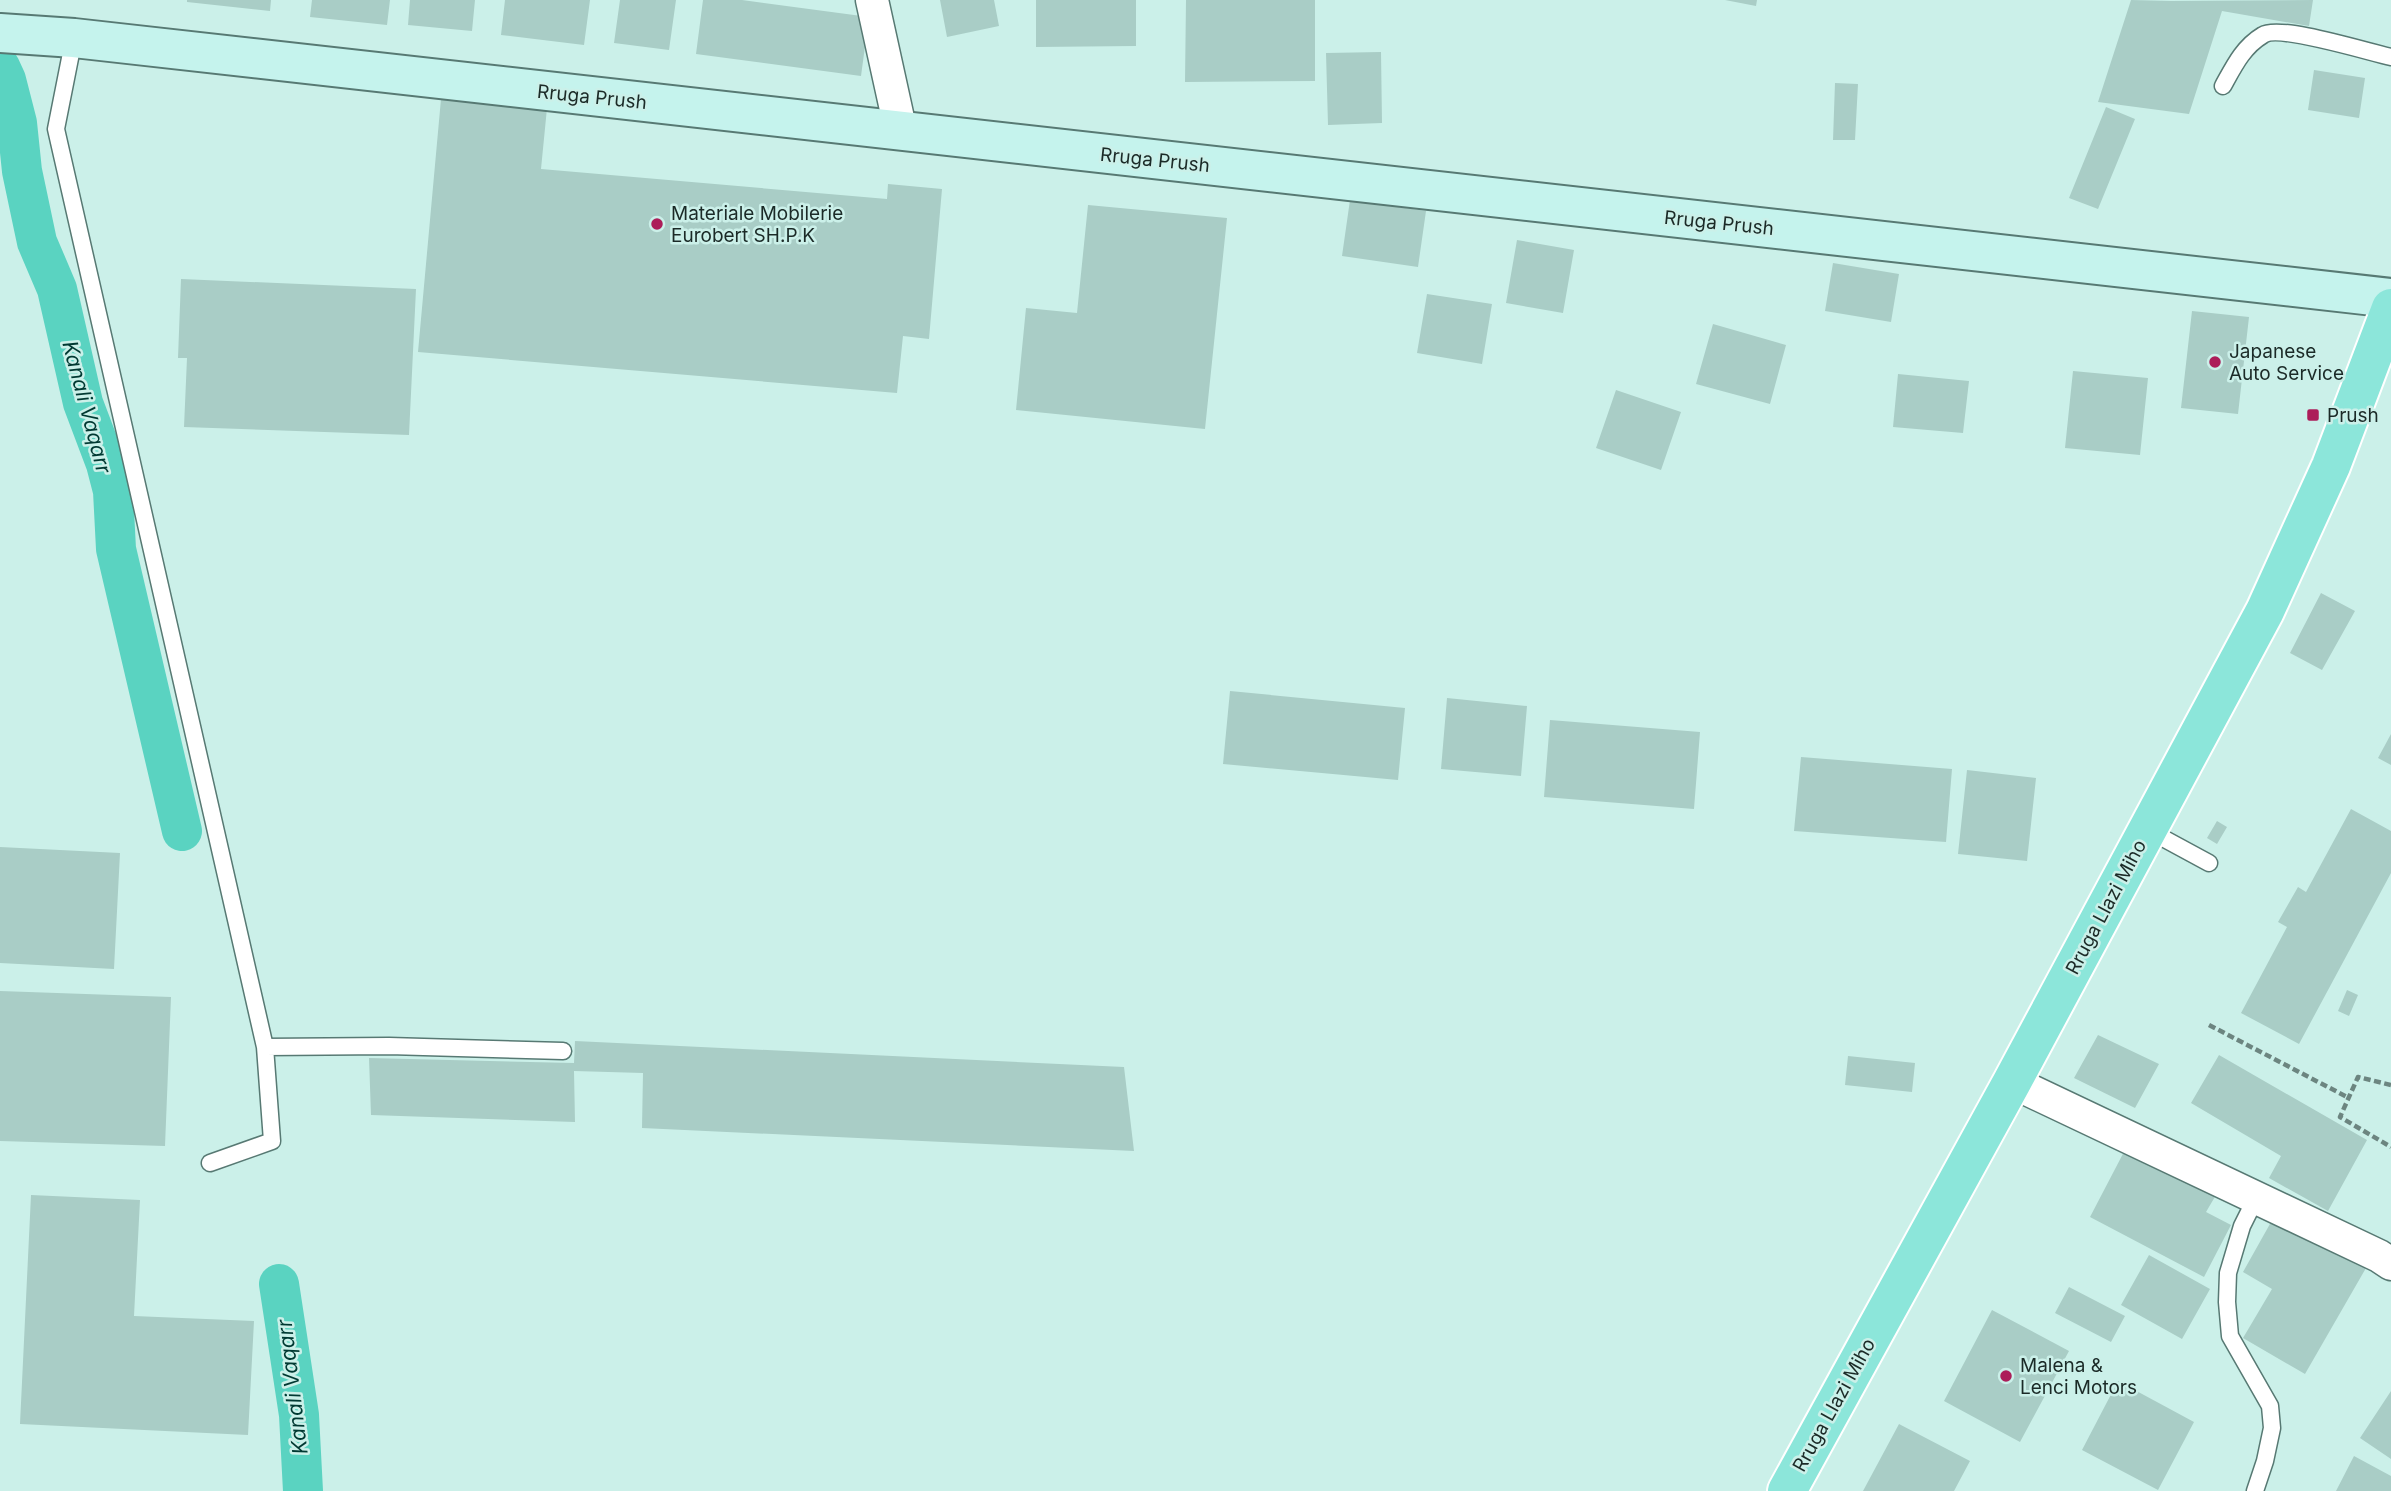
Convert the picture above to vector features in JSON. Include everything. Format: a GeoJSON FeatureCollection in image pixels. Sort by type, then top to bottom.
{"type":"FeatureCollection","features":[{"type":"Feature","properties":{"kind":"main road","name":"Rruga Llazi Miho"},"geometry":{"type":"LineString","coordinates":[[1787,1491],[2012,1082],[2265,611],[2331,466],[2391,307]]}},
{"type":"Feature","properties":{"kind":"street"},"geometry":{"type":"LineString","coordinates":[[872,0],[901,132]]}},
{"type":"Feature","properties":{"kind":"street","name":"Rruga Prush"},"geometry":{"type":"LineString","coordinates":[[11,34],[74,38],[2391,298]]}},
{"type":"Feature","properties":{"kind":"street"},"geometry":{"type":"LineString","coordinates":[[2012,1082],[2391,1264]]}},
{"type":"Feature","properties":{"kind":"lane"},"geometry":{"type":"LineString","coordinates":[[2223,86],[2243,50],[2265,33],[2284,32],[2391,57]]}},
{"type":"Feature","properties":{"kind":"lane"},"geometry":{"type":"LineString","coordinates":[[74,38],[56,129],[265,1047],[272,1140],[210,1163]]}},
{"type":"Feature","properties":{"kind":"lane"},"geometry":{"type":"LineString","coordinates":[[2147,830],[2209,863]]}},
{"type":"Feature","properties":{"kind":"lane"},"geometry":{"type":"LineString","coordinates":[[265,1047],[389,1046],[563,1051]]}},
{"type":"Feature","properties":{"kind":"lane"},"geometry":{"type":"LineString","coordinates":[[2255,1491],[2272,1428],[2270,1406],[2230,1336],[2227,1302],[2228,1273],[2242,1226],[2256,1198]]}},
{"type":"Feature","properties":{"kind":"path"},"geometry":{"type":"LineString","coordinates":[[2209,1024],[2349,1098]]}},
{"type":"Feature","properties":{"kind":"path"},"geometry":{"type":"LineString","coordinates":[[2391,1085],[2358,1077],[2340,1117],[2391,1147]]}},
{"type":"Feature","properties":{"kind":"building"},"geometry":{"type":"Polygon","coordinates":[[[187,0],[271,0],[270,11],[187,0]]]}},
{"type":"Feature","properties":{"kind":"building"},"geometry":{"type":"Polygon","coordinates":[[[312,0],[390,0],[387,25],[310,17],[312,0]]]}},
{"type":"Feature","properties":{"kind":"building"},"geometry":{"type":"Polygon","coordinates":[[[410,0],[475,0],[472,31],[408,25],[410,0]]]}},
{"type":"Feature","properties":{"kind":"building"},"geometry":{"type":"Polygon","coordinates":[[[505,0],[590,0],[584,45],[501,35],[505,0]]]}},
{"type":"Feature","properties":{"kind":"building"},"geometry":{"type":"Polygon","coordinates":[[[620,0],[676,0],[669,50],[614,43],[620,0]]]}},
{"type":"Feature","properties":{"kind":"building"},"geometry":{"type":"Polygon","coordinates":[[[703,0],[742,0],[869,17],[861,76],[696,54],[703,0]]]}},
{"type":"Feature","properties":{"kind":"building"},"geometry":{"type":"Polygon","coordinates":[[[940,0],[994,0],[999,26],[947,37],[940,0]]]}},
{"type":"Feature","properties":{"kind":"building"},"geometry":{"type":"Polygon","coordinates":[[[1036,0],[1136,0],[1136,46],[1036,47],[1036,0]]]}},
{"type":"Feature","properties":{"kind":"building"},"geometry":{"type":"Polygon","coordinates":[[[1186,0],[1315,0],[1315,81],[1185,82],[1186,0]]]}},
{"type":"Feature","properties":{"kind":"building"},"geometry":{"type":"Polygon","coordinates":[[[1725,0],[1757,0],[1756,6],[1725,0]]]}},
{"type":"Feature","properties":{"kind":"building"},"geometry":{"type":"Polygon","coordinates":[[[2131,0],[2313,0],[2309,26],[2222,11],[2189,114],[2098,102],[2131,0]]]}},
{"type":"Feature","properties":{"kind":"building"},"geometry":{"type":"Polygon","coordinates":[[[1381,52],[1382,123],[1328,125],[1326,53],[1381,52]]]}},
{"type":"Feature","properties":{"kind":"building"},"geometry":{"type":"Polygon","coordinates":[[[2314,70],[2365,78],[2359,118],[2308,110],[2314,70]]]}},
{"type":"Feature","properties":{"kind":"building"},"geometry":{"type":"Polygon","coordinates":[[[1835,83],[1858,84],[1855,140],[1833,140],[1835,83]]]}},
{"type":"Feature","properties":{"kind":"building","name":"Materiale Mobilerie Eurobert SH.P.K"},"geometry":{"type":"Polygon","coordinates":[[[441,99],[547,108],[541,169],[887,199],[888,184],[942,189],[929,339],[903,336],[897,393],[418,352],[441,99]]]}},
{"type":"Feature","properties":{"kind":"building"},"geometry":{"type":"Polygon","coordinates":[[[2106,107],[2135,119],[2098,209],[2069,198],[2106,107]]]}},
{"type":"Feature","properties":{"kind":"building"},"geometry":{"type":"Polygon","coordinates":[[[1350,200],[1426,211],[1418,267],[1342,256],[1350,200]]]}},
{"type":"Feature","properties":{"kind":"building"},"geometry":{"type":"Polygon","coordinates":[[[1088,205],[1227,218],[1205,429],[1016,410],[1026,308],[1077,313],[1088,205]]]}},
{"type":"Feature","properties":{"kind":"building"},"geometry":{"type":"Polygon","coordinates":[[[1517,240],[1574,250],[1563,313],[1506,303],[1517,240]]]}},
{"type":"Feature","properties":{"kind":"building"},"geometry":{"type":"Polygon","coordinates":[[[1833,263],[1899,274],[1891,322],[1825,311],[1833,263]]]}},
{"type":"Feature","properties":{"kind":"building"},"geometry":{"type":"Polygon","coordinates":[[[181,279],[416,289],[409,435],[184,427],[187,358],[178,358],[181,279]]]}},
{"type":"Feature","properties":{"kind":"building"},"geometry":{"type":"Polygon","coordinates":[[[1427,294],[1492,304],[1482,364],[1417,353],[1427,294]]]}},
{"type":"Feature","properties":{"kind":"building","name":"Japanese Auto Service"},"geometry":{"type":"Polygon","coordinates":[[[2192,311],[2249,317],[2238,414],[2181,408],[2192,311]]]}},
{"type":"Feature","properties":{"kind":"building"},"geometry":{"type":"Polygon","coordinates":[[[1713,324],[1786,345],[1770,404],[1696,384],[1713,324]]]}},
{"type":"Feature","properties":{"kind":"building"},"geometry":{"type":"Polygon","coordinates":[[[2073,371],[2148,378],[2140,455],[2065,448],[2073,371]]]}},
{"type":"Feature","properties":{"kind":"building"},"geometry":{"type":"Polygon","coordinates":[[[1898,374],[1969,381],[1963,433],[1893,427],[1898,374]]]}},
{"type":"Feature","properties":{"kind":"building"},"geometry":{"type":"Polygon","coordinates":[[[1616,390],[1681,412],[1661,470],[1596,448],[1616,390]]]}},
{"type":"Feature","properties":{"kind":"building"},"geometry":{"type":"Polygon","coordinates":[[[2321,593],[2355,611],[2322,670],[2290,653],[2321,593]]]}},
{"type":"Feature","properties":{"kind":"building"},"geometry":{"type":"Polygon","coordinates":[[[1230,691],[1405,708],[1398,780],[1223,764],[1230,691]]]}},
{"type":"Feature","properties":{"kind":"building"},"geometry":{"type":"Polygon","coordinates":[[[1447,698],[1527,706],[1521,776],[1441,769],[1447,698]]]}},
{"type":"Feature","properties":{"kind":"building"},"geometry":{"type":"Polygon","coordinates":[[[1550,720],[1700,732],[1694,809],[1544,797],[1550,720]]]}},
{"type":"Feature","properties":{"kind":"building"},"geometry":{"type":"Polygon","coordinates":[[[2391,734],[2391,765],[2378,758],[2391,734]]]}},
{"type":"Feature","properties":{"kind":"building"},"geometry":{"type":"Polygon","coordinates":[[[1801,757],[1952,769],[1946,842],[1794,831],[1801,757]]]}},
{"type":"Feature","properties":{"kind":"building"},"geometry":{"type":"Polygon","coordinates":[[[1967,770],[2036,778],[2027,861],[1958,854],[1967,770]]]}},
{"type":"Feature","properties":{"kind":"building"},"geometry":{"type":"Polygon","coordinates":[[[2351,809],[2391,831],[2391,873],[2299,1044],[2241,1013],[2287,927],[2278,922],[2298,887],[2306,892],[2351,809]]]}},
{"type":"Feature","properties":{"kind":"building"},"geometry":{"type":"Polygon","coordinates":[[[2217,821],[2227,827],[2217,844],[2207,838],[2217,821]]]}},
{"type":"Feature","properties":{"kind":"building"},"geometry":{"type":"Polygon","coordinates":[[[0,847],[120,853],[114,969],[0,963],[0,847]]]}},
{"type":"Feature","properties":{"kind":"building"},"geometry":{"type":"Polygon","coordinates":[[[2347,990],[2358,995],[2349,1016],[2338,1011],[2347,990]]]}},
{"type":"Feature","properties":{"kind":"building"},"geometry":{"type":"Polygon","coordinates":[[[0,991],[171,997],[165,1146],[0,1141],[0,991]]]}},
{"type":"Feature","properties":{"kind":"building"},"geometry":{"type":"Polygon","coordinates":[[[2098,1035],[2159,1064],[2135,1108],[2074,1078],[2098,1035]]]}},
{"type":"Feature","properties":{"kind":"building"},"geometry":{"type":"Polygon","coordinates":[[[575,1041],[1124,1067],[1134,1151],[642,1128],[643,1073],[574,1071],[575,1122],[371,1115],[369,1058],[574,1063],[575,1041]]]}},
{"type":"Feature","properties":{"kind":"building"},"geometry":{"type":"Polygon","coordinates":[[[2219,1055],[2367,1140],[2328,1211],[2269,1178],[2281,1156],[2191,1103],[2219,1055]]]}},
{"type":"Feature","properties":{"kind":"building"},"geometry":{"type":"Polygon","coordinates":[[[1848,1056],[1915,1063],[1912,1092],[1845,1085],[1848,1056]]]}},
{"type":"Feature","properties":{"kind":"building"},"geometry":{"type":"Polygon","coordinates":[[[2126,1148],[2216,1195],[2206,1212],[2231,1225],[2204,1277],[2090,1217],[2126,1148]]]}},
{"type":"Feature","properties":{"kind":"building"},"geometry":{"type":"Polygon","coordinates":[[[31,1195],[140,1200],[134,1316],[254,1321],[248,1435],[20,1424],[31,1195]]]}},
{"type":"Feature","properties":{"kind":"building"},"geometry":{"type":"Polygon","coordinates":[[[2275,1215],[2366,1268],[2305,1374],[2243,1338],[2272,1289],[2243,1272],[2275,1215]]]}},
{"type":"Feature","properties":{"kind":"building"},"geometry":{"type":"Polygon","coordinates":[[[2149,1255],[2210,1289],[2182,1339],[2121,1305],[2149,1255]]]}},
{"type":"Feature","properties":{"kind":"building"},"geometry":{"type":"Polygon","coordinates":[[[2069,1287],[2125,1316],[2111,1342],[2055,1313],[2069,1287]]]}},
{"type":"Feature","properties":{"kind":"building","name":"Malena & Lenci Motors"},"geometry":{"type":"Polygon","coordinates":[[[1992,1310],[2069,1351],[2020,1442],[1944,1401],[1992,1310]]]}},
{"type":"Feature","properties":{"kind":"building"},"geometry":{"type":"Polygon","coordinates":[[[2118,1381],[2194,1422],[2158,1490],[2082,1450],[2118,1381]]]}},
{"type":"Feature","properties":{"kind":"building"},"geometry":{"type":"Polygon","coordinates":[[[2391,1391],[2391,1459],[2360,1438],[2391,1391]]]}},
{"type":"Feature","properties":{"kind":"building"},"geometry":{"type":"Polygon","coordinates":[[[1899,1424],[1970,1461],[1954,1491],[1863,1491],[1899,1424]]]}},
{"type":"Feature","properties":{"kind":"building"},"geometry":{"type":"Polygon","coordinates":[[[2354,1456],[2391,1476],[2391,1491],[2336,1491],[2354,1456]]]}},
{"type":"Feature","properties":{"kind":"waterway","name":"Kanali Vaqarr"},"geometry":{"type":"LineString","coordinates":[[0,67],[17,123],[22,171],[37,242],[57,289],[83,403],[113,491],[116,549],[182,831]]}},
{"type":"Feature","properties":{"kind":"waterway","name":"Kanali Vaqarr"},"geometry":{"type":"LineString","coordinates":[[279,1284],[299,1415],[303,1491]]}},
{"type":"Feature","properties":{"kind":"place","name":"Materiale Mobilerie Eurobert SH.P.K"},"geometry":{"type":"Point","coordinates":[657,224]}},
{"type":"Feature","properties":{"kind":"place","name":"Japanese Auto Service"},"geometry":{"type":"Point","coordinates":[2215,362]}},
{"type":"Feature","properties":{"kind":"place","name":"Prush"},"geometry":{"type":"Point","coordinates":[2313,415]}},
{"type":"Feature","properties":{"kind":"place","name":"Malena & Lenci Motors"},"geometry":{"type":"Point","coordinates":[2006,1376]}}]}
